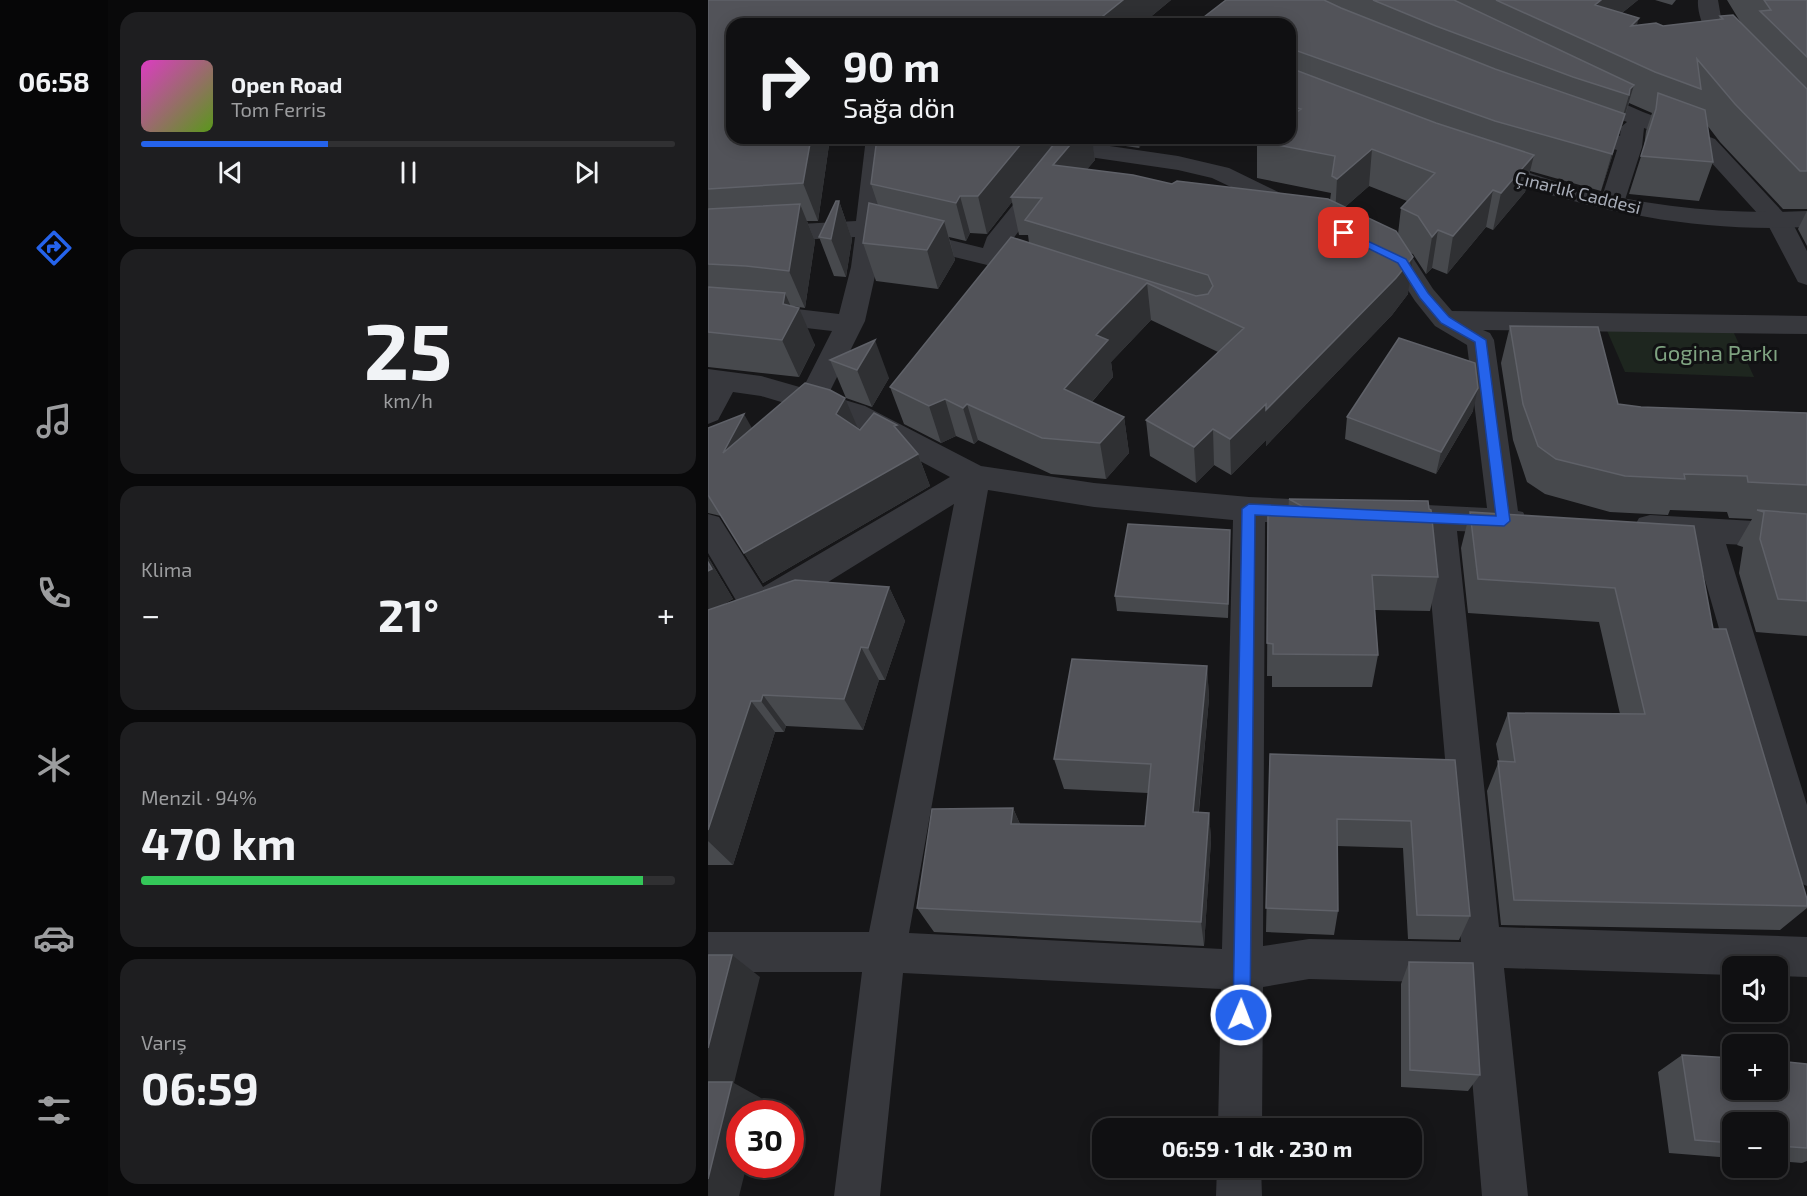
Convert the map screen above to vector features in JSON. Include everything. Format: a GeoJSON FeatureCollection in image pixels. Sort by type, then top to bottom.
{"type":"FeatureCollection","features":[{"type":"Feature","properties":{"kind":"street"},"geometry":{"type":"LineString","coordinates":[[1708,0],[1707,10],[1713,29],[1752,70]]}},
{"type":"Feature","properties":{"kind":"street"},"geometry":{"type":"LineString","coordinates":[[1564,83],[1635,117],[1707,144],[1779,222],[1807,276]]}},
{"type":"Feature","properties":{"kind":"street"},"geometry":{"type":"LineString","coordinates":[[1612,203],[1630,147],[1635,117]]}},
{"type":"Feature","properties":{"kind":"street"},"geometry":{"type":"LineString","coordinates":[[1555,122],[1630,147]]}},
{"type":"Feature","properties":{"kind":"street"},"geometry":{"type":"LineString","coordinates":[[811,400],[849,324],[864,267],[877,144]]}},
{"type":"Feature","properties":{"kind":"street"},"geometry":{"type":"LineString","coordinates":[[996,259],[996,243],[1073,144]]}},
{"type":"Feature","properties":{"kind":"street"},"geometry":{"type":"LineString","coordinates":[[1079,144],[1220,173],[1319,221]]}},
{"type":"Feature","properties":{"kind":"street","name":"Çınarlık Caddesi"},"geometry":{"type":"LineString","coordinates":[[1459,158],[1544,187],[1668,216],[1779,222],[1807,219]]}},
{"type":"Feature","properties":{"kind":"street"},"geometry":{"type":"LineString","coordinates":[[708,237],[868,228],[1059,277]]}},
{"type":"Feature","properties":{"kind":"street"},"geometry":{"type":"LineString","coordinates":[[1350,236],[1402,261],[1424,295],[1445,320],[1480,340],[1504,521]]}},
{"type":"Feature","properties":{"kind":"street"},"geometry":{"type":"LineString","coordinates":[[708,311],[763,314],[849,324]]}},
{"type":"Feature","properties":{"kind":"street"},"geometry":{"type":"LineString","coordinates":[[1445,320],[1807,324]]}},
{"type":"Feature","properties":{"kind":"street"},"geometry":{"type":"LineString","coordinates":[[708,413],[716,380],[760,386],[855,413],[975,477],[1094,495],[1249,509],[1539,522]]}},
{"type":"Feature","properties":{"kind":"street"},"geometry":{"type":"LineString","coordinates":[[708,636],[975,477]]}},
{"type":"Feature","properties":{"kind":"street"},"geometry":{"type":"LineString","coordinates":[[857,1196],[885,952],[975,477]]}},
{"type":"Feature","properties":{"kind":"street"},"geometry":{"type":"LineString","coordinates":[[1240,1118],[1249,509]]}},
{"type":"Feature","properties":{"kind":"street"},"geometry":{"type":"LineString","coordinates":[[1440,518],[1505,1196]]}},
{"type":"Feature","properties":{"kind":"street"},"geometry":{"type":"LineString","coordinates":[[708,526],[758,608]]}},
{"type":"Feature","properties":{"kind":"street"},"geometry":{"type":"LineString","coordinates":[[1623,526],[1807,536]]}},
{"type":"Feature","properties":{"kind":"street"},"geometry":{"type":"LineString","coordinates":[[1706,529],[1807,867]]}},
{"type":"Feature","properties":{"kind":"street"},"geometry":{"type":"LineString","coordinates":[[708,952],[885,952],[1242,970],[1309,959],[1482,955],[1807,957]]}},
{"type":"Feature","properties":{"kind":"street"},"geometry":{"type":"LineString","coordinates":[[1239,1178],[1239,1196]]}},
{"type":"Feature","properties":{"kind":"green space","name":"Gogina Parkı"},"geometry":{"type":"Polygon","coordinates":[[[1605,326],[1733,331],[1754,377],[1625,372],[1605,326]]]}},
{"type":"Feature","properties":{"kind":"building"},"geometry":{"type":"Polygon","coordinates":[[[708,0],[1123,0],[1100,18],[726,18],[726,144],[810,144],[803,183],[708,189],[708,0]]]}},
{"type":"Feature","properties":{"kind":"building"},"geometry":{"type":"Polygon","coordinates":[[[1226,0],[1324,0],[1495,69],[1625,114],[1612,154],[1495,121],[1296,50],[1296,18],[1203,18],[1226,0]]]}},
{"type":"Feature","properties":{"kind":"building"},"geometry":{"type":"Polygon","coordinates":[[[1373,0],[1454,0],[1634,85],[1629,95],[1573,77],[1373,0]]]}},
{"type":"Feature","properties":{"kind":"building"},"geometry":{"type":"Polygon","coordinates":[[[1496,0],[1601,0],[1595,5],[1639,18],[1631,26],[1656,23],[1663,26],[1723,19],[1720,16],[1733,15],[1807,89],[1807,171],[1800,171],[1735,104],[1697,59],[1701,89],[1655,72],[1496,0]]]}},
{"type":"Feature","properties":{"kind":"building"},"geometry":{"type":"Polygon","coordinates":[[[1764,0],[1807,0],[1807,57],[1760,11],[1771,10],[1764,0]]]}},
{"type":"Feature","properties":{"kind":"building"},"geometry":{"type":"Polygon","coordinates":[[[1296,70],[1436,123],[1534,155],[1501,193],[1493,190],[1453,236],[1438,230],[1432,237],[1418,216],[1401,208],[1435,173],[1372,149],[1337,179],[1332,176],[1335,156],[1273,144],[1296,144],[1296,113],[1301,109],[1296,108],[1296,70]]]}},
{"type":"Feature","properties":{"kind":"building"},"geometry":{"type":"Polygon","coordinates":[[[1658,93],[1705,110],[1713,162],[1641,156],[1656,109],[1658,93]]]}},
{"type":"Feature","properties":{"kind":"building"},"geometry":{"type":"Polygon","coordinates":[[[876,144],[1021,144],[978,196],[960,196],[956,203],[871,184],[876,144]]]}},
{"type":"Feature","properties":{"kind":"building"},"geometry":{"type":"Polygon","coordinates":[[[1054,144],[1071,144],[1053,165],[1133,175],[1172,184],[1177,181],[1328,199],[1396,231],[1413,257],[1396,278],[1266,410],[1266,404],[1230,439],[1213,429],[1194,447],[1146,420],[1244,328],[1147,283],[1096,335],[1108,340],[1064,389],[1124,417],[1100,443],[1042,438],[967,404],[963,408],[945,399],[929,406],[890,387],[1011,237],[1196,296],[1208,294],[1213,286],[1208,275],[1025,220],[1042,198],[1011,197],[1054,144]]]}},
{"type":"Feature","properties":{"kind":"building"},"geometry":{"type":"Polygon","coordinates":[[[836,201],[839,201],[831,239],[819,237],[836,201]]]}},
{"type":"Feature","properties":{"kind":"building"},"geometry":{"type":"Polygon","coordinates":[[[869,203],[944,221],[927,250],[863,243],[869,203]]]}},
{"type":"Feature","properties":{"kind":"building"},"geometry":{"type":"Polygon","coordinates":[[[800,204],[789,271],[708,264],[708,209],[800,204]]]}},
{"type":"Feature","properties":{"kind":"building"},"geometry":{"type":"Polygon","coordinates":[[[708,287],[785,293],[783,304],[799,308],[782,340],[708,332],[708,287]]]}},
{"type":"Feature","properties":{"kind":"building"},"geometry":{"type":"Polygon","coordinates":[[[1510,326],[1598,327],[1618,404],[1641,407],[1807,413],[1807,485],[1748,482],[1747,476],[1684,474],[1685,479],[1625,476],[1556,459],[1538,446],[1523,404],[1510,326]]]}},
{"type":"Feature","properties":{"kind":"building"},"geometry":{"type":"Polygon","coordinates":[[[1399,338],[1475,363],[1478,388],[1441,452],[1347,417],[1399,338]]]}},
{"type":"Feature","properties":{"kind":"building"},"geometry":{"type":"Polygon","coordinates":[[[875,340],[857,370],[830,360],[875,340]]]}},
{"type":"Feature","properties":{"kind":"building"},"geometry":{"type":"Polygon","coordinates":[[[805,383],[830,390],[845,398],[836,414],[860,430],[874,413],[897,425],[894,426],[918,454],[744,553],[708,495],[708,428],[744,414],[723,453],[805,383]]]}},
{"type":"Feature","properties":{"kind":"building"},"geometry":{"type":"Polygon","coordinates":[[[1289,499],[1428,501],[1431,510],[1438,577],[1372,575],[1378,655],[1273,654],[1273,644],[1267,643],[1268,511],[1316,514],[1289,499]]]}},
{"type":"Feature","properties":{"kind":"building"},"geometry":{"type":"Polygon","coordinates":[[[1757,510],[1807,514],[1807,601],[1778,599],[1760,539],[1764,512],[1757,510]]]}},
{"type":"Feature","properties":{"kind":"building"},"geometry":{"type":"Polygon","coordinates":[[[1470,512],[1694,526],[1713,629],[1726,629],[1807,899],[1807,906],[1514,900],[1498,761],[1515,762],[1508,713],[1645,714],[1615,588],[1478,579],[1470,512]]]}},
{"type":"Feature","properties":{"kind":"building"},"geometry":{"type":"Polygon","coordinates":[[[1128,524],[1230,530],[1228,604],[1115,596],[1128,524]]]}},
{"type":"Feature","properties":{"kind":"building"},"geometry":{"type":"Polygon","coordinates":[[[795,580],[889,587],[868,648],[861,647],[844,699],[763,695],[761,701],[751,701],[708,830],[708,610],[795,580]]]}},
{"type":"Feature","properties":{"kind":"building"},"geometry":{"type":"Polygon","coordinates":[[[1072,659],[1207,666],[1193,812],[1209,813],[1201,922],[917,908],[932,809],[1013,808],[1011,824],[1145,826],[1151,764],[1054,759],[1072,659]]]}},
{"type":"Feature","properties":{"kind":"building"},"geometry":{"type":"Polygon","coordinates":[[[1270,754],[1455,760],[1470,916],[1417,915],[1411,821],[1337,819],[1338,911],[1266,908],[1270,754]]]}},
{"type":"Feature","properties":{"kind":"building"},"geometry":{"type":"Polygon","coordinates":[[[708,955],[732,955],[708,1048],[708,955]]]}},
{"type":"Feature","properties":{"kind":"building"},"geometry":{"type":"Polygon","coordinates":[[[1409,962],[1473,963],[1480,1075],[1410,1070],[1409,962]]]}},
{"type":"Feature","properties":{"kind":"building"},"geometry":{"type":"Polygon","coordinates":[[[1682,1055],[1722,1057],[1722,1100],[1788,1100],[1788,1062],[1807,1064],[1807,1148],[1788,1147],[1788,1112],[1722,1112],[1722,1142],[1695,1140],[1682,1055]]]}},
{"type":"Feature","properties":{"kind":"building"},"geometry":{"type":"Polygon","coordinates":[[[708,1082],[732,1082],[726,1100],[708,1179],[708,1082]]]}},
{"type":"Feature","properties":{"kind":"route"},"geometry":{"type":"LineString","coordinates":[[1241,1015],[1249,509],[1504,521],[1480,340],[1445,320],[1424,295],[1402,261],[1344,233]]}}]}
